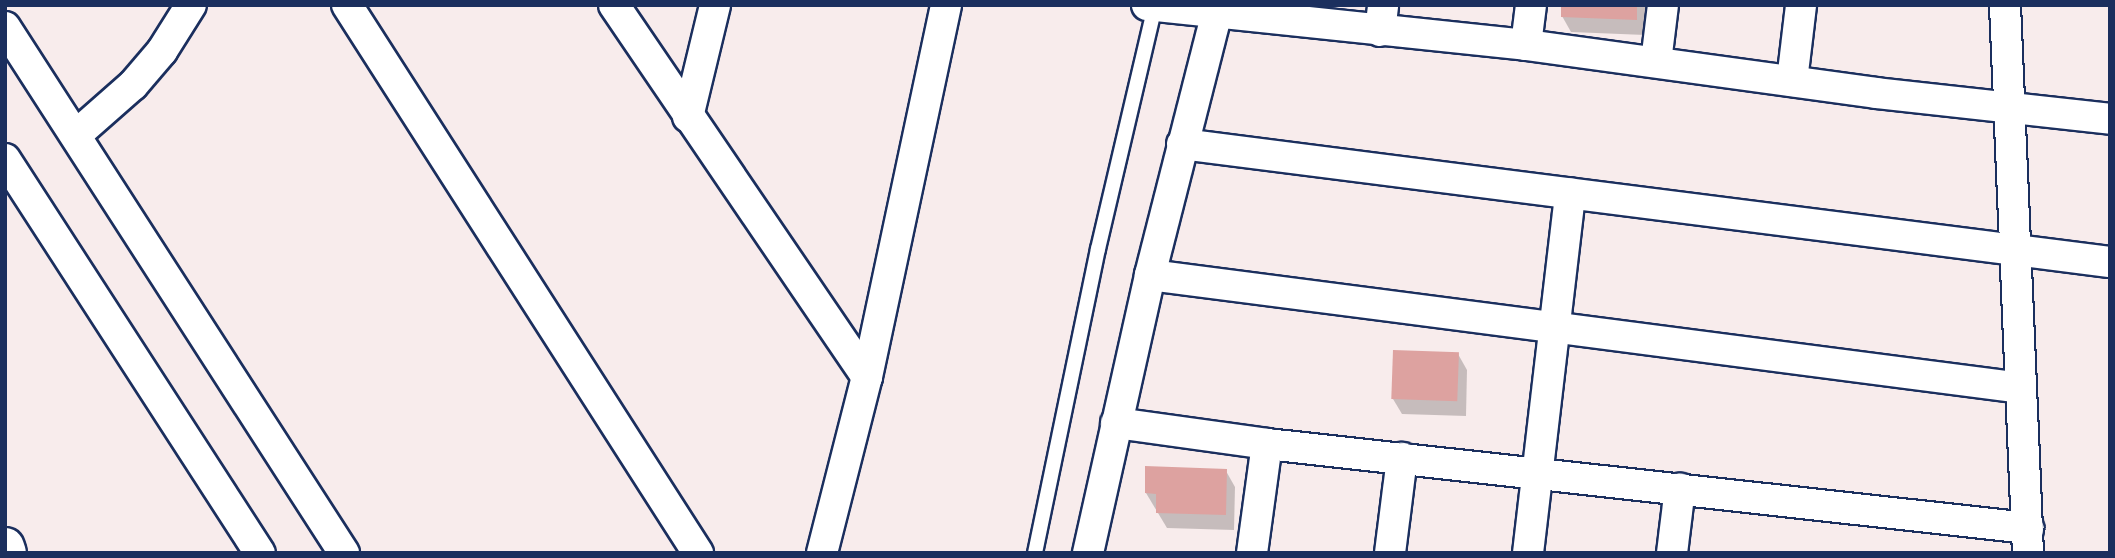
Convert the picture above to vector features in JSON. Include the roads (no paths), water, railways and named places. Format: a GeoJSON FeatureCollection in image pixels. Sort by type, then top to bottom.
{"type":"FeatureCollection","features":[{"type":"Feature","properties":{"kind":"main road"},"geometry":{"type":"LineString","coordinates":[[5,547],[7,553]]}},
{"type":"Feature","properties":{"kind":"street"},"geometry":{"type":"LineString","coordinates":[[76,135],[133,85],[162,51],[191,5]]}},
{"type":"Feature","properties":{"kind":"street"},"geometry":{"type":"LineString","coordinates":[[347,5],[698,553]]}},
{"type":"Feature","properties":{"kind":"street"},"geometry":{"type":"LineString","coordinates":[[614,5],[867,377]]}},
{"type":"Feature","properties":{"kind":"street"},"geometry":{"type":"LineString","coordinates":[[688,117],[715,5]]}},
{"type":"Feature","properties":{"kind":"street"},"geometry":{"type":"LineString","coordinates":[[822,553],[867,377],[946,5]]}},
{"type":"Feature","properties":{"kind":"street"},"geometry":{"type":"LineString","coordinates":[[1525,46],[1531,5]]}},
{"type":"Feature","properties":{"kind":"street"},"geometry":{"type":"LineString","coordinates":[[1656,62],[1662,5]]}},
{"type":"Feature","properties":{"kind":"street"},"geometry":{"type":"LineString","coordinates":[[1791,81],[1801,5]]}},
{"type":"Feature","properties":{"kind":"street"},"geometry":{"type":"LineString","coordinates":[[1116,423],[1267,444],[1680,488],[2028,540],[2008,108],[2006,5]]}},
{"type":"Feature","properties":{"kind":"street"},"geometry":{"type":"LineString","coordinates":[[1152,6],[1381,18],[1525,46],[2110,119]]}},
{"type":"Feature","properties":{"kind":"street"},"geometry":{"type":"LineString","coordinates":[[1088,553],[1150,275],[1219,8]]}},
{"type":"Feature","properties":{"kind":"street"},"geometry":{"type":"LineString","coordinates":[[5,27],[344,553]]}},
{"type":"Feature","properties":{"kind":"street"},"geometry":{"type":"LineString","coordinates":[[1182,144],[2110,262]]}},
{"type":"Feature","properties":{"kind":"street"},"geometry":{"type":"LineString","coordinates":[[5,159],[260,553]]}},
{"type":"Feature","properties":{"kind":"street"},"geometry":{"type":"LineString","coordinates":[[1528,553],[1570,194]]}},
{"type":"Feature","properties":{"kind":"street"},"geometry":{"type":"LineString","coordinates":[[1150,275],[2021,388]]}},
{"type":"Feature","properties":{"kind":"street"},"geometry":{"type":"LineString","coordinates":[[1252,553],[1267,444]]}},
{"type":"Feature","properties":{"kind":"street"},"geometry":{"type":"LineString","coordinates":[[1390,553],[1402,458]]}},
{"type":"Feature","properties":{"kind":"street"},"geometry":{"type":"LineString","coordinates":[[1672,553],[1680,488]]}},
{"type":"Feature","properties":{"kind":"lane"},"geometry":{"type":"LineString","coordinates":[[1035,553],[1152,6]]}}]}
